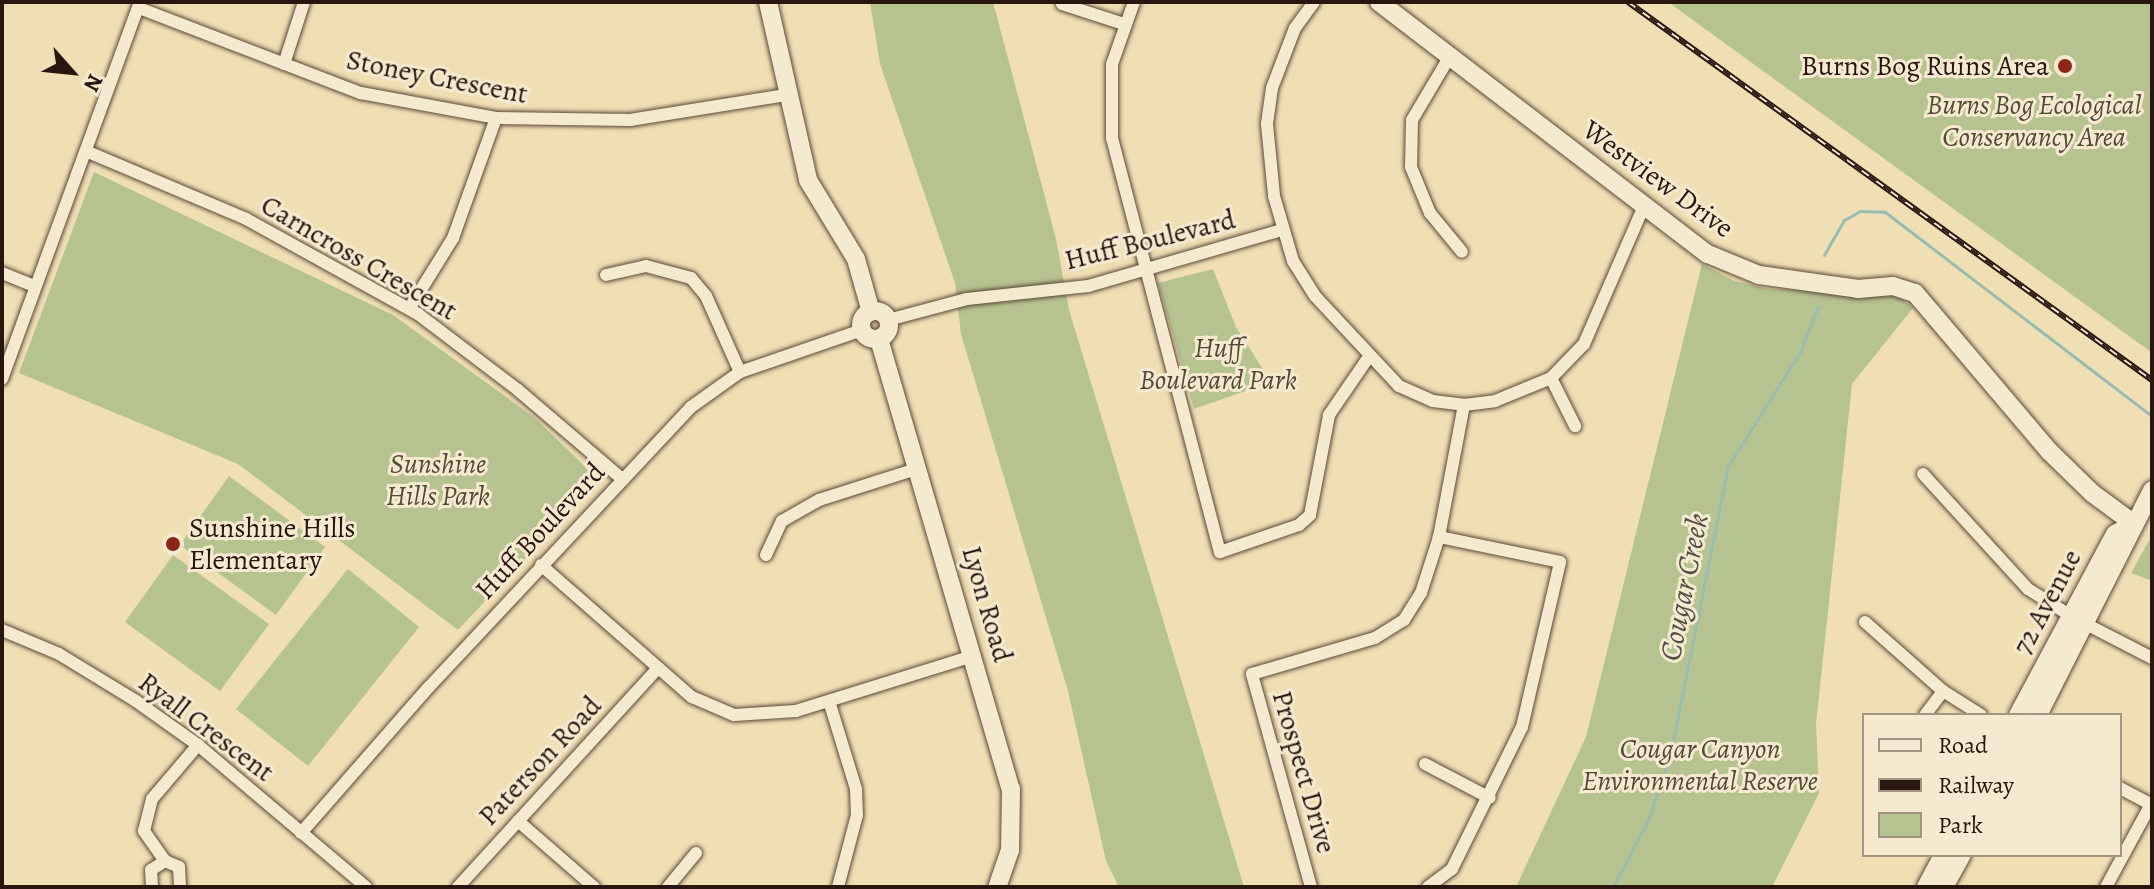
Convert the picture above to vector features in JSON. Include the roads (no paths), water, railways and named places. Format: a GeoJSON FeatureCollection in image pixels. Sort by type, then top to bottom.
{"type":"FeatureCollection","features":[{"type":"Feature","properties":{"kind":"street"},"geometry":{"type":"LineString","coordinates":[[284,64],[304,2]]}},
{"type":"Feature","properties":{"kind":"street"},"geometry":{"type":"LineString","coordinates":[[768,2],[786,95],[808,180],[856,259],[888,332],[870,334],[862,321],[880,316]]}},
{"type":"Feature","properties":{"kind":"street"},"geometry":{"type":"LineString","coordinates":[[1134,2],[1112,64],[1112,138],[1220,552],[1299,525],[1310,515],[1329,415],[1368,358]]}},
{"type":"Feature","properties":{"kind":"street"},"geometry":{"type":"LineString","coordinates":[[1314,2],[1288,42],[1272,88],[1268,136],[1282,230],[1315,296],[1368,358],[1416,395],[1464,405],[1495,401],[1551,378],[1584,344],[1644,206]]}},
{"type":"Feature","properties":{"kind":"street","name":"Westview Drive"},"geometry":{"type":"LineString","coordinates":[[1379,2],[1708,254],[1759,275],[1858,289],[1893,286],[1915,293],[2049,451],[2092,493],[2134,524]]}},
{"type":"Feature","properties":{"kind":"street"},"geometry":{"type":"LineString","coordinates":[[1062,4],[1124,24]]}},
{"type":"Feature","properties":{"kind":"street"},"geometry":{"type":"LineString","coordinates":[[2,379],[140,5]]}},
{"type":"Feature","properties":{"kind":"street","name":"Stoney Crescent"},"geometry":{"type":"LineString","coordinates":[[140,5],[361,93],[496,118],[630,120],[786,95]]}},
{"type":"Feature","properties":{"kind":"street"},"geometry":{"type":"LineString","coordinates":[[1450,56],[1412,120],[1411,167],[1430,213],[1462,252]]}},
{"type":"Feature","properties":{"kind":"street"},"geometry":{"type":"LineString","coordinates":[[409,309],[453,238],[496,118]]}},
{"type":"Feature","properties":{"kind":"street","name":"Carncross Crescent"},"geometry":{"type":"LineString","coordinates":[[86,151],[246,219],[409,309],[518,390],[621,478]]}},
{"type":"Feature","properties":{"kind":"street","name":"Huff Boulevard"},"geometry":{"type":"LineString","coordinates":[[880,316],[967,299],[1088,286],[1148,272],[1282,230]]}},
{"type":"Feature","properties":{"kind":"street"},"geometry":{"type":"LineString","coordinates":[[606,275],[646,266],[691,278],[706,296],[740,372]]}},
{"type":"Feature","properties":{"kind":"street"},"geometry":{"type":"LineString","coordinates":[[2,273],[35,286]]}},
{"type":"Feature","properties":{"kind":"street","name":"Huff Boulevard"},"geometry":{"type":"LineString","coordinates":[[301,833],[541,565],[691,407],[740,372],[870,334]]}},
{"type":"Feature","properties":{"kind":"street","name":"Lyon Road"},"geometry":{"type":"LineString","coordinates":[[870,334],[916,469],[1011,789],[1014,819],[997,887]]}},
{"type":"Feature","properties":{"kind":"street"},"geometry":{"type":"LineString","coordinates":[[1551,378],[1575,426]]}},
{"type":"Feature","properties":{"kind":"street","name":"Prospect Drive"},"geometry":{"type":"LineString","coordinates":[[1311,887],[1252,674],[1375,638],[1404,620],[1421,593],[1439,537],[1464,405]]}},
{"type":"Feature","properties":{"kind":"street"},"geometry":{"type":"LineString","coordinates":[[766,555],[782,521],[867,481],[916,469]]}},
{"type":"Feature","properties":{"kind":"street"},"geometry":{"type":"LineString","coordinates":[[1923,474],[2028,589],[2078,620],[2152,658]]}},
{"type":"Feature","properties":{"kind":"street","name":"72 Avenue"},"geometry":{"type":"LineString","coordinates":[[2019,713],[2078,620],[2152,490]]}},
{"type":"Feature","properties":{"kind":"street"},"geometry":{"type":"LineString","coordinates":[[1428,887],[1452,869],[1490,798],[1522,727],[1560,562],[1439,537]]}},
{"type":"Feature","properties":{"kind":"street"},"geometry":{"type":"LineString","coordinates":[[541,565],[692,697],[734,715],[796,711],[973,656]]}},
{"type":"Feature","properties":{"kind":"street","name":"72 Avenue"},"geometry":{"type":"LineString","coordinates":[[2039,713],[2078,620]]}},
{"type":"Feature","properties":{"kind":"street"},"geometry":{"type":"LineString","coordinates":[[1865,622],[1943,691],[1978,713]]}},
{"type":"Feature","properties":{"kind":"street","name":"Ryall Crescent"},"geometry":{"type":"LineString","coordinates":[[2,630],[59,654],[198,745],[366,887]]}},
{"type":"Feature","properties":{"kind":"street","name":"Paterson Road"},"geometry":{"type":"LineString","coordinates":[[458,887],[658,668]]}},
{"type":"Feature","properties":{"kind":"street"},"geometry":{"type":"LineString","coordinates":[[1926,713],[1943,691]]}},
{"type":"Feature","properties":{"kind":"street"},"geometry":{"type":"LineString","coordinates":[[829,701],[856,789],[857,815],[848,865],[838,887]]}},
{"type":"Feature","properties":{"kind":"street"},"geometry":{"type":"LineString","coordinates":[[180,887],[182,872],[165,861],[144,831],[152,799],[198,745]]}},
{"type":"Feature","properties":{"kind":"street"},"geometry":{"type":"LineString","coordinates":[[1425,764],[1490,798]]}},
{"type":"Feature","properties":{"kind":"street"},"geometry":{"type":"LineString","coordinates":[[2106,887],[2151,804],[2122,789]]}},
{"type":"Feature","properties":{"kind":"street"},"geometry":{"type":"LineString","coordinates":[[518,821],[594,887]]}},
{"type":"Feature","properties":{"kind":"street"},"geometry":{"type":"LineString","coordinates":[[668,887],[696,853]]}},
{"type":"Feature","properties":{"kind":"street"},"geometry":{"type":"LineString","coordinates":[[1926,887],[1942,857]]}},
{"type":"Feature","properties":{"kind":"street"},"geometry":{"type":"LineString","coordinates":[[1944,887],[1961,857]]}},
{"type":"Feature","properties":{"kind":"street"},"geometry":{"type":"LineString","coordinates":[[152,887],[151,870],[165,861]]}},
{"type":"Feature","properties":{"kind":"waterway","name":"Cougar Creek"},"geometry":{"type":"LineString","coordinates":[[1824,255],[1844,220],[1860,211],[1885,212],[2152,416]]}},
{"type":"Feature","properties":{"kind":"waterway","name":"Cougar Creek"},"geometry":{"type":"LineString","coordinates":[[1613,887],[1649,818],[1671,751],[1728,466],[1800,352],[1818,306]]}},
{"type":"Feature","properties":{"kind":"railway"},"geometry":{"type":"LineString","coordinates":[[1628,2],[2152,380]]}},
{"type":"Feature","properties":{"kind":"place","name":"Burns Bog Ruins Area"},"geometry":{"type":"Point","coordinates":[2065,66]}},
{"type":"Feature","properties":{"kind":"place","name":"Sunshine Hills Elementary"},"geometry":{"type":"Point","coordinates":[173,544]}},
{"type":"Feature","properties":{"kind":"park label","name":"Burns Bog Ecological Conservancy Area"},"geometry":{"type":"Point","coordinates":[2034,121]}},
{"type":"Feature","properties":{"kind":"park label","name":"Huff Boulevard Park"},"geometry":{"type":"Point","coordinates":[1218,364]}},
{"type":"Feature","properties":{"kind":"park label","name":"Sunshine Hills Park"},"geometry":{"type":"Point","coordinates":[438,480]}},
{"type":"Feature","properties":{"kind":"park label","name":"Cougar Canyon Environmental Reserve"},"geometry":{"type":"Point","coordinates":[1700,765]}}]}
